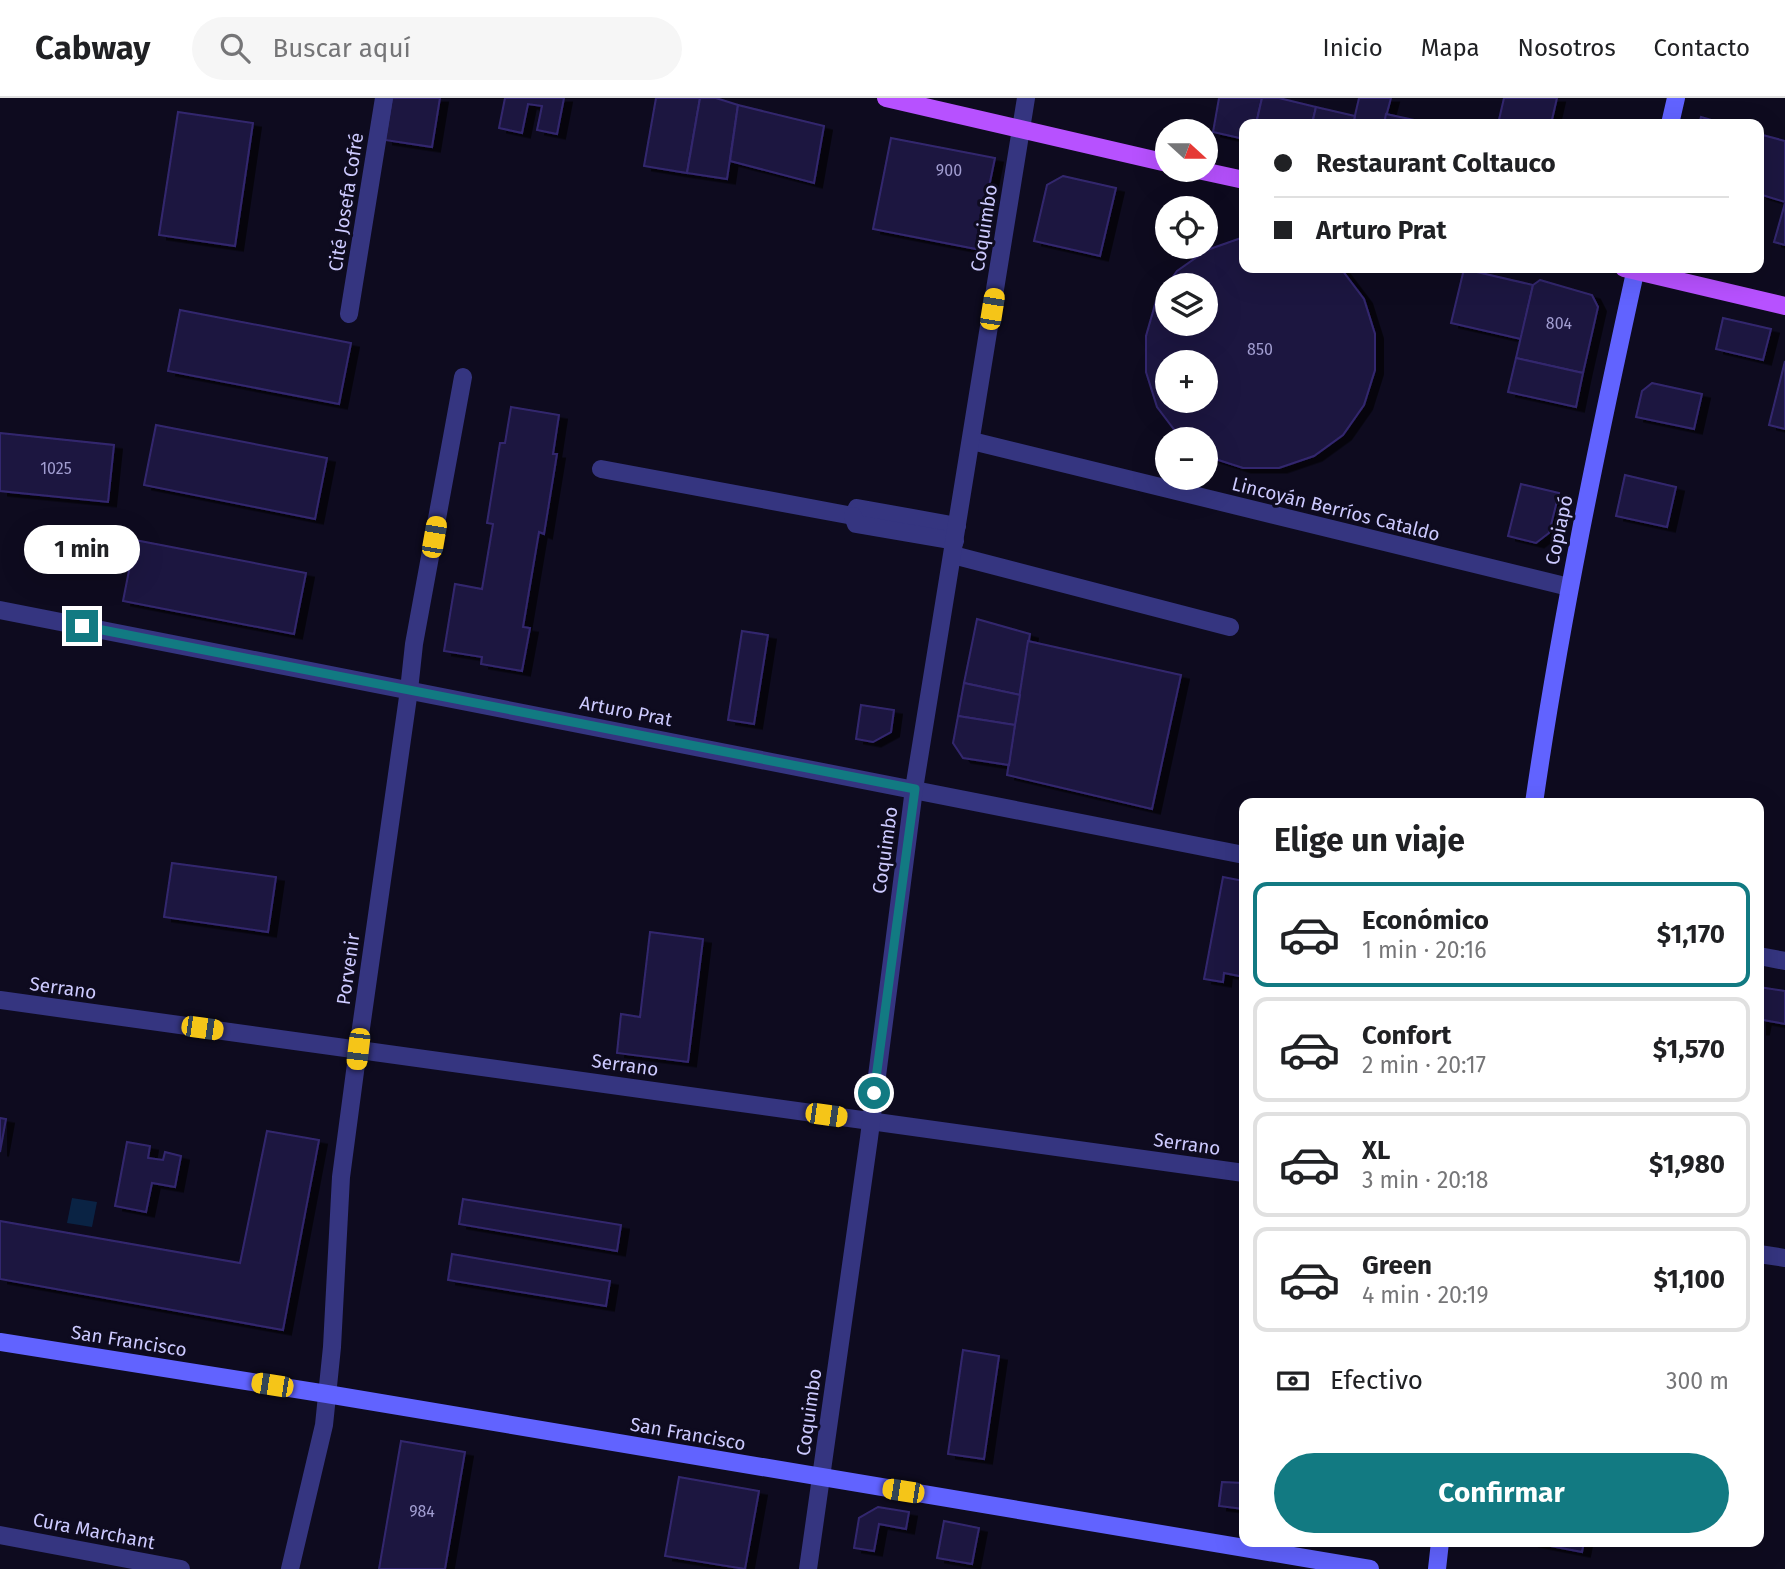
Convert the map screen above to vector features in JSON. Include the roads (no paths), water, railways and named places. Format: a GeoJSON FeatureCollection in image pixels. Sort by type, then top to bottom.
{"type":"FeatureCollection","features":[{"type":"Feature","properties":{"kind":"main road"},"geometry":{"type":"LineString","coordinates":[[886,98],[1155,160]]}},
{"type":"Feature","properties":{"kind":"main road"},"geometry":{"type":"LineString","coordinates":[[1671,119],[1676,98]]}},
{"type":"Feature","properties":{"kind":"main road"},"geometry":{"type":"LineString","coordinates":[[1218,174],[1239,179]]}},
{"type":"Feature","properties":{"kind":"main road","name":"Copiapó"},"geometry":{"type":"LineString","coordinates":[[1535,798],[1569,587],[1631,273]]}},
{"type":"Feature","properties":{"kind":"main road"},"geometry":{"type":"LineString","coordinates":[[1649,273],[1785,306]]}},
{"type":"Feature","properties":{"kind":"main road","name":"San Francisco"},"geometry":{"type":"LineString","coordinates":[[0,1342],[327,1394],[1370,1569]]}},
{"type":"Feature","properties":{"kind":"main road"},"geometry":{"type":"LineString","coordinates":[[1437,1569],[1439,1547]]}},
{"type":"Feature","properties":{"kind":"street","name":"Cité Josefa Cofré"},"geometry":{"type":"LineString","coordinates":[[349,314],[384,98]]}},
{"type":"Feature","properties":{"kind":"street","name":"Coquimbo"},"geometry":{"type":"LineString","coordinates":[[808,1569],[915,789],[1026,98]]}},
{"type":"Feature","properties":{"kind":"street","name":"Porvenir"},"geometry":{"type":"LineString","coordinates":[[290,1569],[324,1425],[332,1347],[341,1177],[410,690],[414,644],[463,377]]}},
{"type":"Feature","properties":{"kind":"street","name":"Lincoyán Berríos Cataldo"},"geometry":{"type":"LineString","coordinates":[[972,441],[1569,587]]}},
{"type":"Feature","properties":{"kind":"street"},"geometry":{"type":"LineString","coordinates":[[601,469],[853,516],[856,524],[955,540],[1230,627]]}},
{"type":"Feature","properties":{"kind":"street","name":"Arturo Prat"},"geometry":{"type":"LineString","coordinates":[[0,610],[1239,854]]}},
{"type":"Feature","properties":{"kind":"street"},"geometry":{"type":"LineString","coordinates":[[1764,957],[1785,961]]}},
{"type":"Feature","properties":{"kind":"street","name":"Serrano"},"geometry":{"type":"LineString","coordinates":[[0,1000],[1239,1172]]}},
{"type":"Feature","properties":{"kind":"street"},"geometry":{"type":"LineString","coordinates":[[1764,1255],[1785,1258]]}},
{"type":"Feature","properties":{"kind":"street","name":"Cura Marchant"},"geometry":{"type":"LineString","coordinates":[[0,1535],[181,1569]]}},
{"type":"Feature","properties":{"kind":"water"},"geometry":{"type":"Polygon","coordinates":[[[72,1198],[97,1202],[92,1227],[67,1223],[72,1198]]]}}]}
